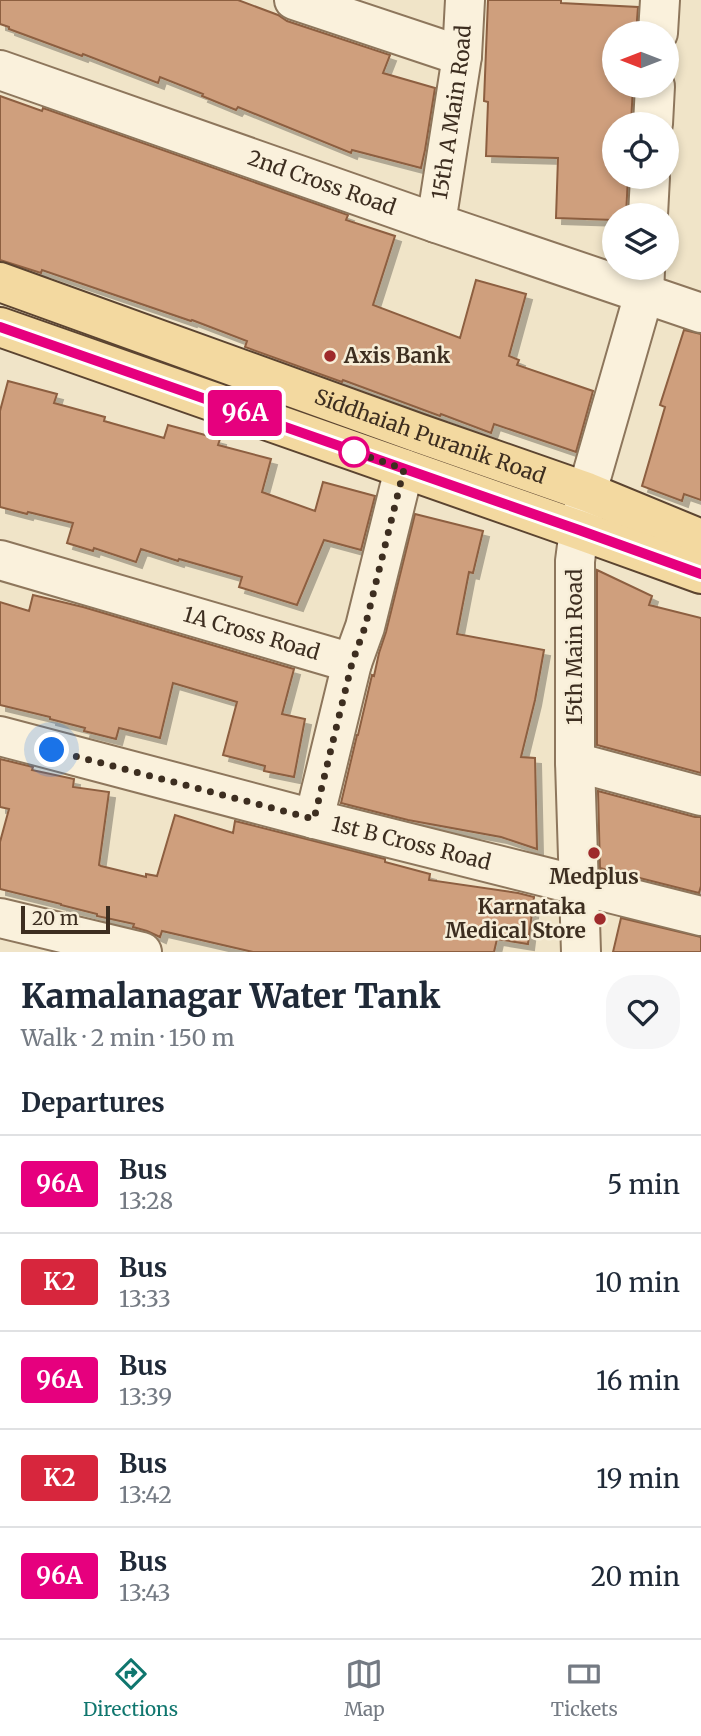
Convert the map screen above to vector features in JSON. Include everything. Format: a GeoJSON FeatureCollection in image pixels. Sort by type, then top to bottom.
{"type":"FeatureCollection","features":[{"type":"Feature","properties":{"kind":"main road","name":"Siddhaiah Puranik Road"},"geometry":{"type":"LineString","coordinates":[[0,282],[587,492],[701,539]]}},
{"type":"Feature","properties":{"kind":"main road","name":"Siddhaiah Puranik Road"},"geometry":{"type":"LineString","coordinates":[[0,327],[701,574]]}},
{"type":"Feature","properties":{"kind":"street"},"geometry":{"type":"LineString","coordinates":[[294,0],[462,55]]}},
{"type":"Feature","properties":{"kind":"street","name":"15th A Main Road"},"geometry":{"type":"LineString","coordinates":[[436,223],[462,55],[465,0]]}},
{"type":"Feature","properties":{"kind":"street"},"geometry":{"type":"LineString","coordinates":[[659,21],[660,0]]}},
{"type":"Feature","properties":{"kind":"street","name":"2nd Cross Road"},"geometry":{"type":"LineString","coordinates":[[0,70],[436,223],[645,281],[701,313]]}},
{"type":"Feature","properties":{"kind":"street","name":"15th Main Road"},"geometry":{"type":"LineString","coordinates":[[581,952],[575,762],[575,561],[587,492],[645,281]]}},
{"type":"Feature","properties":{"kind":"street"},"geometry":{"type":"LineString","coordinates":[[314,819],[404,469]]}},
{"type":"Feature","properties":{"kind":"street","name":"1A Cross Road"},"geometry":{"type":"LineString","coordinates":[[0,560],[352,663]]}},
{"type":"Feature","properties":{"kind":"street","name":"1st B Cross Road"},"geometry":{"type":"LineString","coordinates":[[0,736],[314,819],[701,916]]}},
{"type":"Feature","properties":{"kind":"street"},"geometry":{"type":"LineString","coordinates":[[575,762],[701,796]]}},
{"type":"Feature","properties":{"kind":"street"},"geometry":{"type":"LineString","coordinates":[[0,918],[142,952]]}},
{"type":"Feature","properties":{"kind":"building"},"geometry":{"type":"Polygon","coordinates":[[[0,0],[238,0],[287,21],[390,55],[383,73],[435,88],[421,168],[352,150],[351,153],[238,107],[236,110],[160,77],[158,83],[9,29],[0,24],[0,0]]]}},
{"type":"Feature","properties":{"kind":"building"},"geometry":{"type":"Polygon","coordinates":[[[488,0],[561,0],[561,3],[638,7],[637,21],[602,21],[602,98],[632,98],[632,112],[602,112],[602,189],[627,189],[627,203],[602,203],[602,220],[556,218],[558,158],[486,156],[488,102],[484,101],[488,0]]]}},
{"type":"Feature","properties":{"kind":"building"},"geometry":{"type":"Polygon","coordinates":[[[0,96],[42,111],[43,108],[348,215],[346,220],[395,236],[373,305],[460,338],[476,280],[526,294],[509,356],[519,360],[517,365],[593,391],[576,452],[494,424],[491,433],[441,414],[440,416],[245,347],[247,341],[192,320],[42,270],[41,273],[0,260],[0,96]]]}},
{"type":"Feature","properties":{"kind":"building"},"geometry":{"type":"Polygon","coordinates":[[[684,330],[701,334],[701,500],[684,494],[682,501],[642,486],[665,407],[660,405],[684,330]]]}},
{"type":"Feature","properties":{"kind":"building"},"geometry":{"type":"Polygon","coordinates":[[[8,381],[57,394],[54,403],[105,417],[104,421],[164,438],[168,425],[220,439],[218,445],[271,459],[262,492],[315,511],[323,482],[375,496],[361,550],[324,540],[297,605],[239,587],[242,577],[179,559],[178,561],[141,549],[136,562],[94,548],[93,551],[67,543],[73,523],[0,507],[0,411],[8,381]]]}},
{"type":"Feature","properties":{"kind":"building"},"geometry":{"type":"Polygon","coordinates":[[[415,514],[483,531],[473,573],[469,572],[457,634],[544,650],[521,757],[535,758],[537,849],[501,837],[408,820],[341,803],[415,514]]]}},
{"type":"Feature","properties":{"kind":"building"},"geometry":{"type":"Polygon","coordinates":[[[597,570],[652,596],[649,605],[701,618],[701,773],[597,745],[597,570]]]}},
{"type":"Feature","properties":{"kind":"building"},"geometry":{"type":"Polygon","coordinates":[[[33,595],[294,669],[282,714],[305,719],[294,777],[264,771],[265,766],[223,755],[237,702],[173,683],[160,738],[119,728],[116,739],[84,731],[85,728],[50,717],[0,705],[0,602],[29,611],[33,595]]]}},
{"type":"Feature","properties":{"kind":"building"},"geometry":{"type":"Polygon","coordinates":[[[0,759],[33,767],[32,770],[74,779],[73,787],[109,792],[101,866],[146,877],[146,874],[157,876],[175,815],[233,833],[235,821],[385,859],[385,862],[430,874],[429,880],[534,897],[528,944],[497,939],[494,952],[253,952],[162,931],[160,937],[133,927],[134,924],[0,889],[0,842],[9,809],[0,807],[0,759]]]}},
{"type":"Feature","properties":{"kind":"building"},"geometry":{"type":"Polygon","coordinates":[[[598,791],[701,817],[699,893],[600,868],[598,791]]]}},
{"type":"Feature","properties":{"kind":"building"},"geometry":{"type":"Polygon","coordinates":[[[621,918],[701,937],[701,952],[613,952],[621,918]]]}},
{"type":"Feature","properties":{"kind":"bus line","name":"96A"},"geometry":{"type":"LineString","coordinates":[[0,327],[701,574]]}},
{"type":"Feature","properties":{"kind":"place","name":"Axis Bank"},"geometry":{"type":"Point","coordinates":[330,356]}},
{"type":"Feature","properties":{"kind":"place","name":"Medplus"},"geometry":{"type":"Point","coordinates":[594,853]}},
{"type":"Feature","properties":{"kind":"place","name":"Karnataka Medical Store"},"geometry":{"type":"Point","coordinates":[600,919]}},
{"type":"Feature","properties":{"kind":"route"},"geometry":{"type":"LineString","coordinates":[[52,750],[314,819],[404,469],[352,451],[354,452]]}}]}
